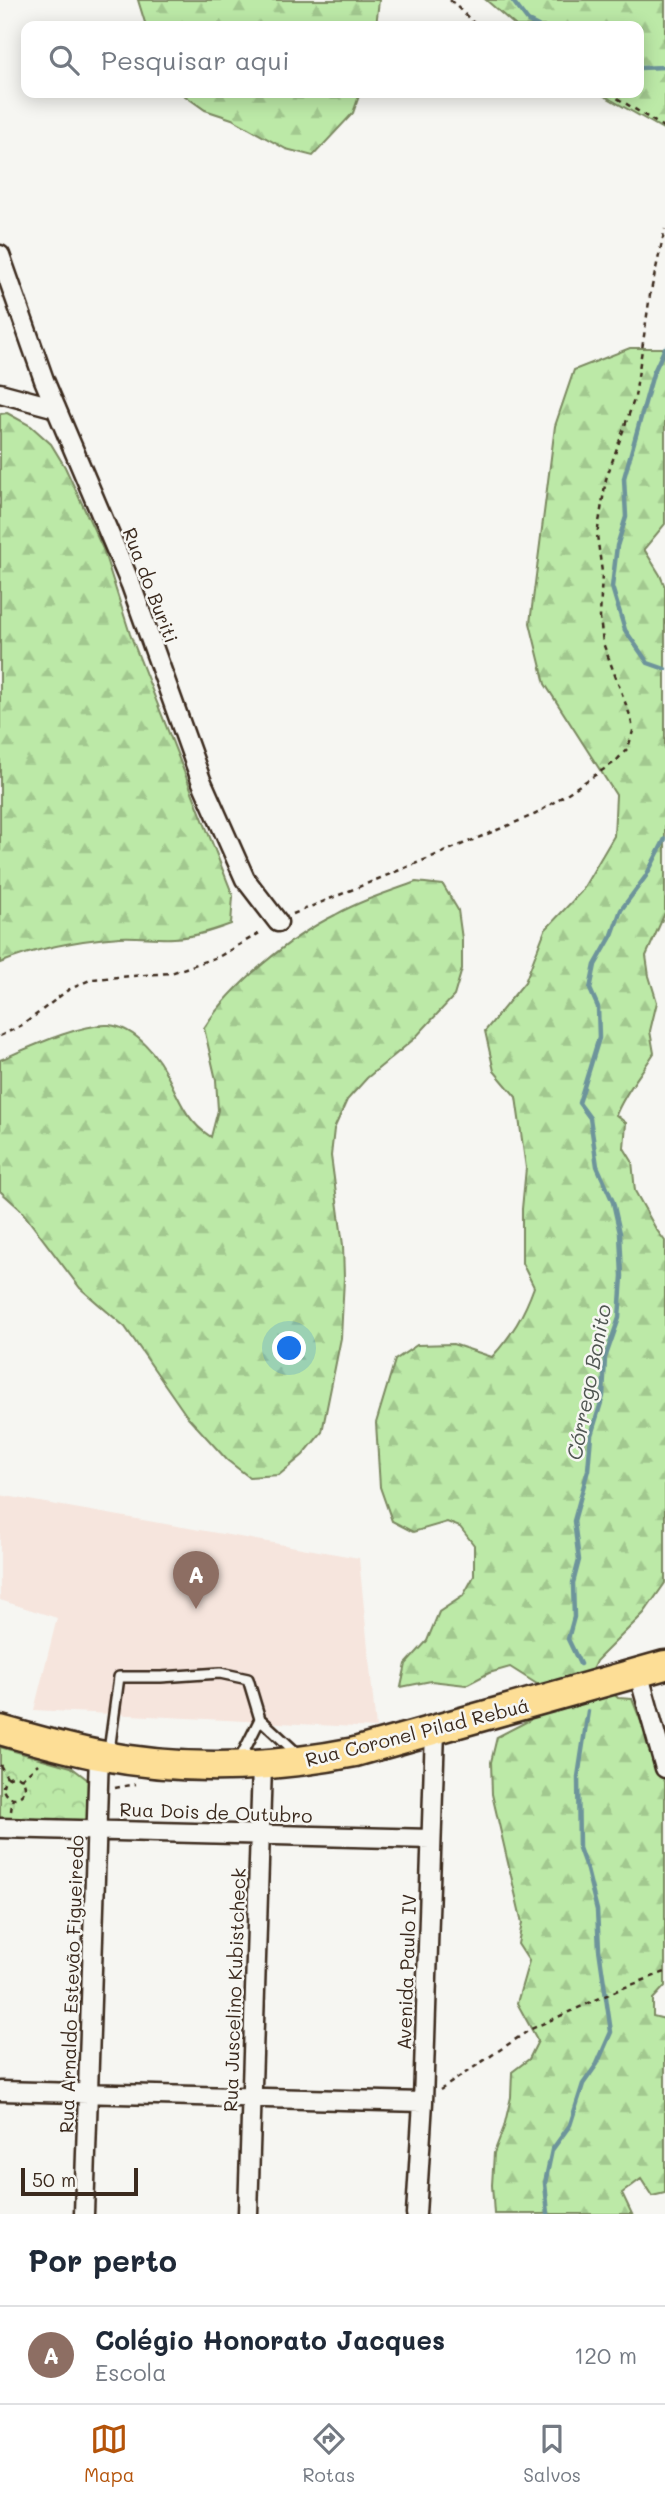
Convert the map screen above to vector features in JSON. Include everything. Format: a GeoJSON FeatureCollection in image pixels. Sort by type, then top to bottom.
{"type":"FeatureCollection","features":[{"type":"Feature","properties":{"kind":"main road","name":"Rua Coronel Pilad Rebuá"},"geometry":{"type":"LineString","coordinates":[[0,1730],[104,1756],[152,1763],[249,1767],[307,1762],[355,1752],[652,1669]]}},
{"type":"Feature","properties":{"kind":"street","name":"Rua do Buriti"},"geometry":{"type":"LineString","coordinates":[[0,255],[56,408],[131,585],[201,780],[245,878],[278,922]]}},
{"type":"Feature","properties":{"kind":"street"},"geometry":{"type":"LineString","coordinates":[[0,393],[56,408]]}},
{"type":"Feature","properties":{"kind":"street"},"geometry":{"type":"LineString","coordinates":[[652,1669],[665,1768]]}},
{"type":"Feature","properties":{"kind":"street","name":"Avenida Paulo IV"},"geometry":{"type":"LineString","coordinates":[[416,2214],[423,2102],[435,1730]]}},
{"type":"Feature","properties":{"kind":"street","name":"Rua Arnaldo Estevão Figueiredo"},"geometry":{"type":"LineString","coordinates":[[85,2214],[97,1830],[104,1756]]}},
{"type":"Feature","properties":{"kind":"street","name":"Rua Juscelino Kubistcheck"},"geometry":{"type":"LineString","coordinates":[[248,2214],[260,1835],[249,1767]]}},
{"type":"Feature","properties":{"kind":"street","name":"Rua Dois de Outubro"},"geometry":{"type":"LineString","coordinates":[[0,1828],[431,1839]]}},
{"type":"Feature","properties":{"kind":"street"},"geometry":{"type":"LineString","coordinates":[[0,2091],[423,2102]]}},
{"type":"Feature","properties":{"kind":"lane"},"geometry":{"type":"LineString","coordinates":[[104,1756],[119,1677],[220,1673],[248,1679],[260,1719],[249,1767]]}},
{"type":"Feature","properties":{"kind":"lane"},"geometry":{"type":"LineString","coordinates":[[260,1719],[307,1762]]}},
{"type":"Feature","properties":{"kind":"path"},"geometry":{"type":"LineString","coordinates":[[450,0],[472,21]]}},
{"type":"Feature","properties":{"kind":"path"},"geometry":{"type":"LineString","coordinates":[[617,98],[665,128]]}},
{"type":"Feature","properties":{"kind":"path"},"geometry":{"type":"LineString","coordinates":[[0,1036],[24,1024],[68,990],[92,979],[171,973],[219,956],[278,922],[536,814],[615,762],[628,748],[633,731],[631,718],[603,643],[600,618],[602,572],[597,535],[607,479],[635,397],[650,295],[665,229]]}},
{"type":"Feature","properties":{"kind":"path"},"geometry":{"type":"LineString","coordinates":[[21,1779],[41,1761]]}},
{"type":"Feature","properties":{"kind":"path"},"geometry":{"type":"LineString","coordinates":[[0,1765],[7,1778],[3,1789],[8,1796],[19,1796],[24,1790],[21,1779]]}},
{"type":"Feature","properties":{"kind":"path"},"geometry":{"type":"LineString","coordinates":[[7,1778],[14,1776],[21,1779]]}},
{"type":"Feature","properties":{"kind":"path"},"geometry":{"type":"LineString","coordinates":[[423,2102],[531,2029],[665,1972]]}},
{"type":"Feature","properties":{"kind":"shaded area"},"geometry":{"type":"Polygon","coordinates":[[[0,1495],[359,1558],[376,1728],[34,1710],[57,1618],[0,1600],[0,1495]]]}},
{"type":"Feature","properties":{"kind":"green space"},"geometry":{"type":"Polygon","coordinates":[[[138,0],[379,0],[377,21],[144,21],[138,0]]]}},
{"type":"Feature","properties":{"kind":"green space"},"geometry":{"type":"Polygon","coordinates":[[[486,0],[665,0],[665,130],[608,98],[644,98],[644,21],[510,21],[486,0]]]}},
{"type":"Feature","properties":{"kind":"green space"},"geometry":{"type":"Polygon","coordinates":[[[188,98],[358,98],[353,113],[313,156],[286,149],[232,119],[205,110],[188,98]]]}},
{"type":"Feature","properties":{"kind":"green space"},"geometry":{"type":"Polygon","coordinates":[[[630,348],[665,348],[665,524],[644,549],[665,587],[665,913],[646,956],[657,1002],[650,1031],[654,1053],[616,1115],[626,1123],[624,1148],[632,1161],[635,1191],[665,1241],[665,1583],[644,1613],[596,1661],[586,1683],[548,1691],[510,1667],[489,1673],[466,1685],[431,1681],[401,1687],[406,1664],[427,1641],[439,1612],[463,1596],[474,1576],[474,1545],[460,1527],[447,1522],[413,1532],[392,1521],[380,1487],[376,1423],[395,1360],[417,1345],[453,1344],[492,1357],[517,1324],[534,1287],[522,1263],[522,1209],[526,1168],[516,1097],[494,1071],[485,1031],[525,982],[545,930],[581,892],[614,836],[616,795],[545,684],[530,623],[555,426],[574,370],[630,348]]]}},
{"type":"Feature","properties":{"kind":"green space"},"geometry":{"type":"Polygon","coordinates":[[[7,413],[31,426],[51,444],[65,467],[103,549],[130,634],[233,896],[231,924],[181,937],[120,937],[74,943],[0,963],[0,414],[7,413]]]}},
{"type":"Feature","properties":{"kind":"green space"},"geometry":{"type":"Polygon","coordinates":[[[416,882],[443,885],[458,910],[462,969],[454,996],[414,1039],[367,1078],[347,1100],[334,1129],[331,1156],[343,1245],[344,1278],[341,1338],[322,1432],[303,1455],[279,1475],[249,1477],[227,1460],[186,1415],[125,1327],[80,1288],[20,1209],[0,1191],[0,1060],[84,1028],[97,1025],[119,1027],[146,1045],[165,1072],[186,1112],[203,1132],[211,1137],[218,1110],[216,1080],[204,1028],[216,1012],[245,980],[299,936],[354,905],[416,882]]]}},
{"type":"Feature","properties":{"kind":"green space"},"geometry":{"type":"Polygon","coordinates":[[[606,1687],[618,1698],[632,1699],[665,1782],[665,1986],[653,1999],[653,2016],[665,2019],[665,2193],[652,2196],[641,2179],[622,2193],[632,2214],[494,2214],[494,2153],[511,2097],[512,2072],[529,2059],[538,2041],[517,2003],[529,1961],[518,1944],[522,1923],[492,1794],[491,1762],[497,1737],[530,1720],[535,1704],[606,1687]]]}},
{"type":"Feature","properties":{"kind":"green space"},"geometry":{"type":"Polygon","coordinates":[[[0,1747],[71,1767],[88,1780],[87,1824],[0,1821],[0,1747]]]}},
{"type":"Feature","properties":{"kind":"waterway","name":"Córrego Bonito"},"geometry":{"type":"LineString","coordinates":[[512,0],[528,21]]}},
{"type":"Feature","properties":{"kind":"waterway","name":"Córrego Bonito"},"geometry":{"type":"LineString","coordinates":[[644,68],[665,67]]}},
{"type":"Feature","properties":{"kind":"waterway","name":"Córrego Bonito"},"geometry":{"type":"LineString","coordinates":[[665,348],[653,374],[624,478],[626,517],[617,546],[612,587],[625,630],[648,663],[665,669]]}},
{"type":"Feature","properties":{"kind":"waterway","name":"Córrego Bonito"},"geometry":{"type":"LineString","coordinates":[[580,1664],[568,1639],[574,1617],[573,1583],[579,1560],[574,1521],[588,1470],[591,1435],[603,1396],[605,1358],[619,1318],[622,1276],[620,1233],[613,1202],[597,1166],[590,1118],[579,1103],[599,1038],[598,1007],[590,989],[595,965],[612,935],[621,910],[646,876],[665,839]]}},
{"type":"Feature","properties":{"kind":"waterway"},"geometry":{"type":"LineString","coordinates":[[548,2214],[545,2183],[552,2150],[570,2125],[583,2084],[597,2064],[611,2032],[599,1949],[597,1910],[579,1848],[578,1777],[588,1711]]}},
{"type":"Feature","properties":{"kind":"place","name":"Colégio Honorato Jacques"},"geometry":{"type":"Point","coordinates":[196,1609]}}]}
